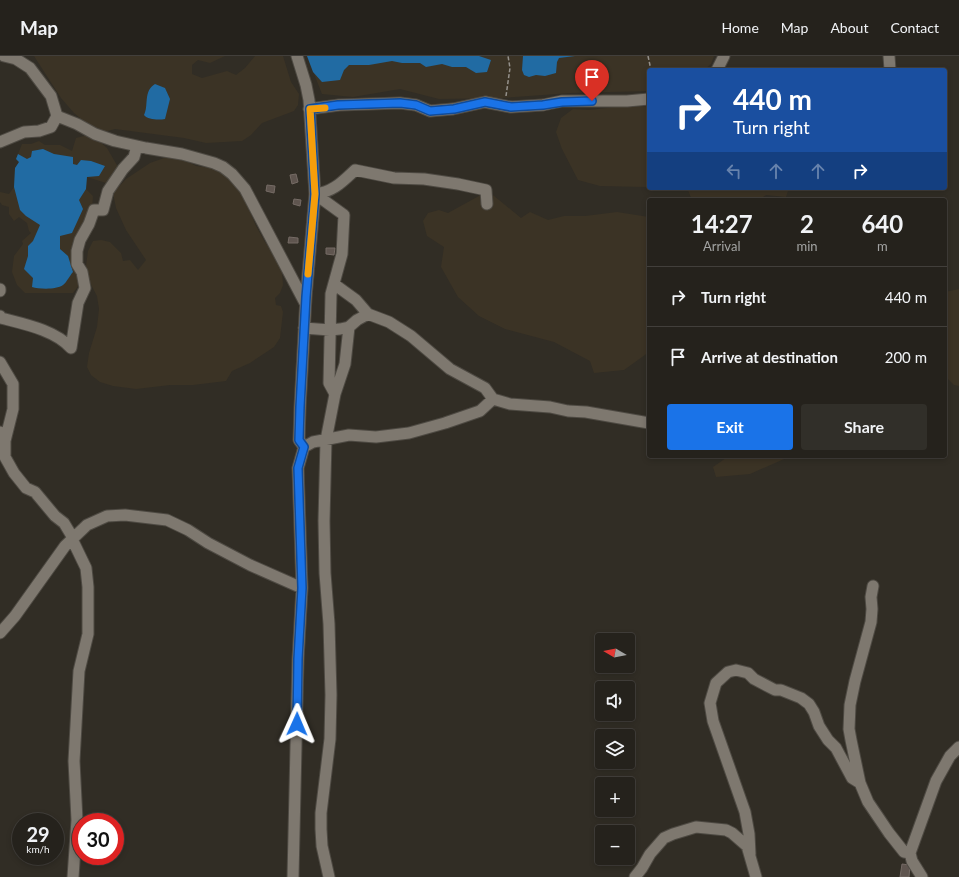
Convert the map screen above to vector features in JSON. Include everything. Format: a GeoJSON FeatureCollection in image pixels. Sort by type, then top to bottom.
{"type":"FeatureCollection","features":[{"type":"Feature","properties":{"kind":"street"},"geometry":{"type":"LineString","coordinates":[[0,142],[24,132],[39,131],[51,128],[57,116],[51,96],[30,68],[16,59],[4,56]]}},
{"type":"Feature","properties":{"kind":"street"},"geometry":{"type":"LineString","coordinates":[[297,56],[306,85],[310,109],[315,194],[305,303],[299,440],[304,447]]}},
{"type":"Feature","properties":{"kind":"street"},"geometry":{"type":"LineString","coordinates":[[718,68],[724,56]]}},
{"type":"Feature","properties":{"kind":"street"},"geometry":{"type":"LineString","coordinates":[[889,56],[890,68]]}},
{"type":"Feature","properties":{"kind":"street"},"geometry":{"type":"LineString","coordinates":[[310,109],[338,105],[400,103],[416,105],[430,111],[454,109],[485,102],[511,107],[562,102],[627,101],[647,98]]}},
{"type":"Feature","properties":{"kind":"street"},"geometry":{"type":"LineString","coordinates":[[57,116],[77,124],[95,134],[115,141],[182,154],[214,162],[223,167],[232,174],[245,189],[305,303]]}},
{"type":"Feature","properties":{"kind":"street"},"geometry":{"type":"LineString","coordinates":[[0,316],[1,318],[37,327],[66,342],[71,348],[78,303],[86,288],[82,272],[77,264],[77,250],[80,240],[89,224],[94,210],[103,210],[108,191],[123,169],[134,157],[137,146]]}},
{"type":"Feature","properties":{"kind":"street"},"geometry":{"type":"LineString","coordinates":[[315,194],[327,193],[355,170],[394,178],[469,185],[478,189],[486,190],[487,204]]}},
{"type":"Feature","properties":{"kind":"street"},"geometry":{"type":"LineString","coordinates":[[315,194],[344,215],[342,254],[331,294],[329,383],[335,394]]}},
{"type":"Feature","properties":{"kind":"street"},"geometry":{"type":"LineString","coordinates":[[334,284],[356,300],[368,314],[389,322],[411,336],[450,369],[485,388],[494,399],[510,404],[550,407],[568,411],[586,412],[647,424]]}},
{"type":"Feature","properties":{"kind":"street"},"geometry":{"type":"LineString","coordinates":[[304,328],[330,330],[348,327],[368,314]]}},
{"type":"Feature","properties":{"kind":"street"},"geometry":{"type":"LineString","coordinates":[[329,877],[322,846],[321,829],[321,813],[330,739],[331,696],[329,624],[324,544],[324,486],[326,440],[335,394],[345,364],[348,327]]}},
{"type":"Feature","properties":{"kind":"street"},"geometry":{"type":"LineString","coordinates":[[0,362],[13,384],[12,409],[2,440],[5,457],[14,473],[26,488],[35,492],[55,516],[64,523],[73,538],[86,568],[88,587],[88,634],[79,671],[74,761],[77,820],[73,877]]}},
{"type":"Feature","properties":{"kind":"street"},"geometry":{"type":"LineString","coordinates":[[293,877],[298,659],[302,588],[298,468],[304,447],[312,442],[349,435],[376,437],[409,433],[480,411],[494,399]]}},
{"type":"Feature","properties":{"kind":"street"},"geometry":{"type":"LineString","coordinates":[[0,633],[15,616],[65,546],[87,525],[107,516],[125,515],[167,520],[188,530],[208,543],[250,565],[302,588]]}},
{"type":"Feature","properties":{"kind":"street"},"geometry":{"type":"LineString","coordinates":[[873,586],[871,597],[871,622],[859,671],[855,681],[849,717],[851,740],[860,783],[868,802],[904,852],[910,853]]}},
{"type":"Feature","properties":{"kind":"street"},"geometry":{"type":"LineString","coordinates":[[750,854],[749,834],[745,812],[713,721],[710,703],[716,683],[728,672],[736,670],[748,673],[754,679],[775,690],[780,690],[801,698],[809,704],[814,712],[819,726],[828,740],[836,748],[841,760],[852,778],[860,783]]}},
{"type":"Feature","properties":{"kind":"street"},"geometry":{"type":"LineString","coordinates":[[922,877],[912,861],[910,853],[936,781],[950,756],[959,747]]}},
{"type":"Feature","properties":{"kind":"street"},"geometry":{"type":"LineString","coordinates":[[634,877],[642,868],[660,841],[673,834],[696,827],[728,831],[747,846],[756,877]]}},
{"type":"Feature","properties":{"kind":"path"},"geometry":{"type":"LineString","coordinates":[[508,56],[510,68],[507,81],[506,101],[511,107]]}},
{"type":"Feature","properties":{"kind":"path"},"geometry":{"type":"LineString","coordinates":[[648,56],[651,68]]}},
{"type":"Feature","properties":{"kind":"shaded area"},"geometry":{"type":"Polygon","coordinates":[[[34,56],[225,56],[210,63],[198,60],[192,65],[192,74],[202,78],[227,71],[236,75],[245,68],[255,56],[283,56],[291,82],[299,94],[298,105],[294,111],[262,123],[251,135],[242,141],[206,143],[184,138],[115,129],[104,132],[91,127],[74,113],[61,98],[34,56]]]}},
{"type":"Feature","properties":{"kind":"shaded area"},"geometry":{"type":"Polygon","coordinates":[[[307,56],[714,56],[711,64],[706,68],[647,68],[647,91],[571,93],[502,98],[439,99],[400,89],[353,97],[322,94],[307,56]]]}},
{"type":"Feature","properties":{"kind":"shaded area"},"geometry":{"type":"Polygon","coordinates":[[[647,106],[646,187],[600,186],[578,180],[562,149],[556,132],[561,118],[573,109],[589,110],[615,107],[647,106]]]}},
{"type":"Feature","properties":{"kind":"shaded area"},"geometry":{"type":"Polygon","coordinates":[[[88,135],[99,141],[107,148],[118,167],[114,177],[106,183],[87,177],[86,189],[93,196],[92,210],[80,229],[80,284],[73,293],[25,293],[17,285],[12,272],[14,256],[23,244],[22,241],[31,233],[27,223],[19,217],[14,221],[9,214],[9,207],[2,205],[0,202],[0,192],[9,194],[14,187],[15,168],[19,162],[16,159],[22,144],[31,144],[39,141],[45,145],[60,145],[72,151],[76,138],[88,135]]]}},
{"type":"Feature","properties":{"kind":"shaded area"},"geometry":{"type":"Polygon","coordinates":[[[167,157],[181,158],[196,166],[212,168],[228,177],[240,188],[256,226],[265,242],[277,258],[282,272],[283,285],[280,293],[275,298],[276,305],[281,306],[283,312],[280,338],[274,347],[250,363],[232,371],[226,381],[136,389],[113,386],[100,382],[91,375],[87,367],[89,353],[97,327],[99,309],[97,296],[88,279],[86,266],[88,251],[93,241],[101,240],[110,242],[121,253],[123,261],[130,260],[138,270],[146,260],[126,230],[116,208],[113,193],[126,179],[150,163],[167,157]]]}},
{"type":"Feature","properties":{"kind":"shaded area"},"geometry":{"type":"Polygon","coordinates":[[[688,190],[788,190],[786,197],[766,195],[762,198],[691,198],[688,190]]]}},
{"type":"Feature","properties":{"kind":"shaded area"},"geometry":{"type":"Polygon","coordinates":[[[488,191],[521,218],[530,212],[548,220],[564,216],[585,216],[617,212],[647,217],[647,353],[624,370],[594,373],[590,361],[554,342],[505,329],[479,316],[458,297],[441,267],[444,247],[427,236],[423,221],[428,213],[439,210],[448,213],[488,191]]]}},
{"type":"Feature","properties":{"kind":"shaded area"},"geometry":{"type":"Polygon","coordinates":[[[959,289],[959,386],[954,385],[947,378],[947,292],[959,289]]]}},
{"type":"Feature","properties":{"kind":"shaded area"},"geometry":{"type":"Polygon","coordinates":[[[726,458],[786,458],[750,474],[716,477],[713,467],[726,458]]]}},
{"type":"Feature","properties":{"kind":"water"},"geometry":{"type":"Polygon","coordinates":[[[307,56],[479,56],[491,60],[487,72],[476,73],[466,67],[452,67],[442,64],[426,67],[420,63],[402,63],[392,61],[369,65],[349,65],[344,70],[340,80],[322,82],[313,72],[307,56]]]}},
{"type":"Feature","properties":{"kind":"water"},"geometry":{"type":"Polygon","coordinates":[[[523,56],[575,56],[559,58],[556,73],[545,76],[536,75],[529,77],[524,75],[522,70],[523,56]]]}},
{"type":"Feature","properties":{"kind":"water"},"geometry":{"type":"Polygon","coordinates":[[[155,84],[165,88],[170,99],[165,119],[151,119],[144,115],[149,91],[155,84]]]}},
{"type":"Feature","properties":{"kind":"water"},"geometry":{"type":"Polygon","coordinates":[[[43,149],[54,154],[73,157],[73,164],[77,165],[81,160],[91,161],[105,166],[99,176],[87,177],[86,189],[79,200],[83,209],[72,233],[60,236],[60,249],[68,256],[73,272],[63,285],[48,289],[32,287],[33,278],[24,269],[28,256],[28,246],[33,241],[40,225],[20,210],[14,187],[15,168],[19,162],[16,159],[18,154],[27,159],[31,157],[32,151],[43,149]]]}},
{"type":"Feature","properties":{"kind":"building"},"geometry":{"type":"Polygon","coordinates":[[[296,174],[298,182],[292,184],[290,175],[296,174]]]}},
{"type":"Feature","properties":{"kind":"building"},"geometry":{"type":"Polygon","coordinates":[[[267,185],[275,186],[274,193],[266,191],[267,185]]]}},
{"type":"Feature","properties":{"kind":"building"},"geometry":{"type":"Polygon","coordinates":[[[294,199],[301,200],[300,206],[293,204],[294,199]]]}},
{"type":"Feature","properties":{"kind":"building"},"geometry":{"type":"Polygon","coordinates":[[[289,237],[298,238],[298,243],[288,243],[289,237]]]}},
{"type":"Feature","properties":{"kind":"building"},"geometry":{"type":"Polygon","coordinates":[[[326,248],[335,248],[334,255],[326,254],[326,248]]]}},
{"type":"Feature","properties":{"kind":"building"},"geometry":{"type":"Polygon","coordinates":[[[902,864],[910,865],[909,877],[900,877],[902,864]]]}},
{"type":"Feature","properties":{"kind":"slow traffic"},"geometry":{"type":"LineString","coordinates":[[308,274],[315,194],[312,164],[310,109],[325,108]]}},
{"type":"Feature","properties":{"kind":"route"},"geometry":{"type":"LineString","coordinates":[[297,724],[298,659],[302,588],[298,468],[304,447],[299,440],[299,418],[306,297],[315,194],[312,164],[310,109],[338,105],[400,103],[416,105],[430,111],[454,109],[485,102],[511,107],[562,102],[592,101]]}}]}
